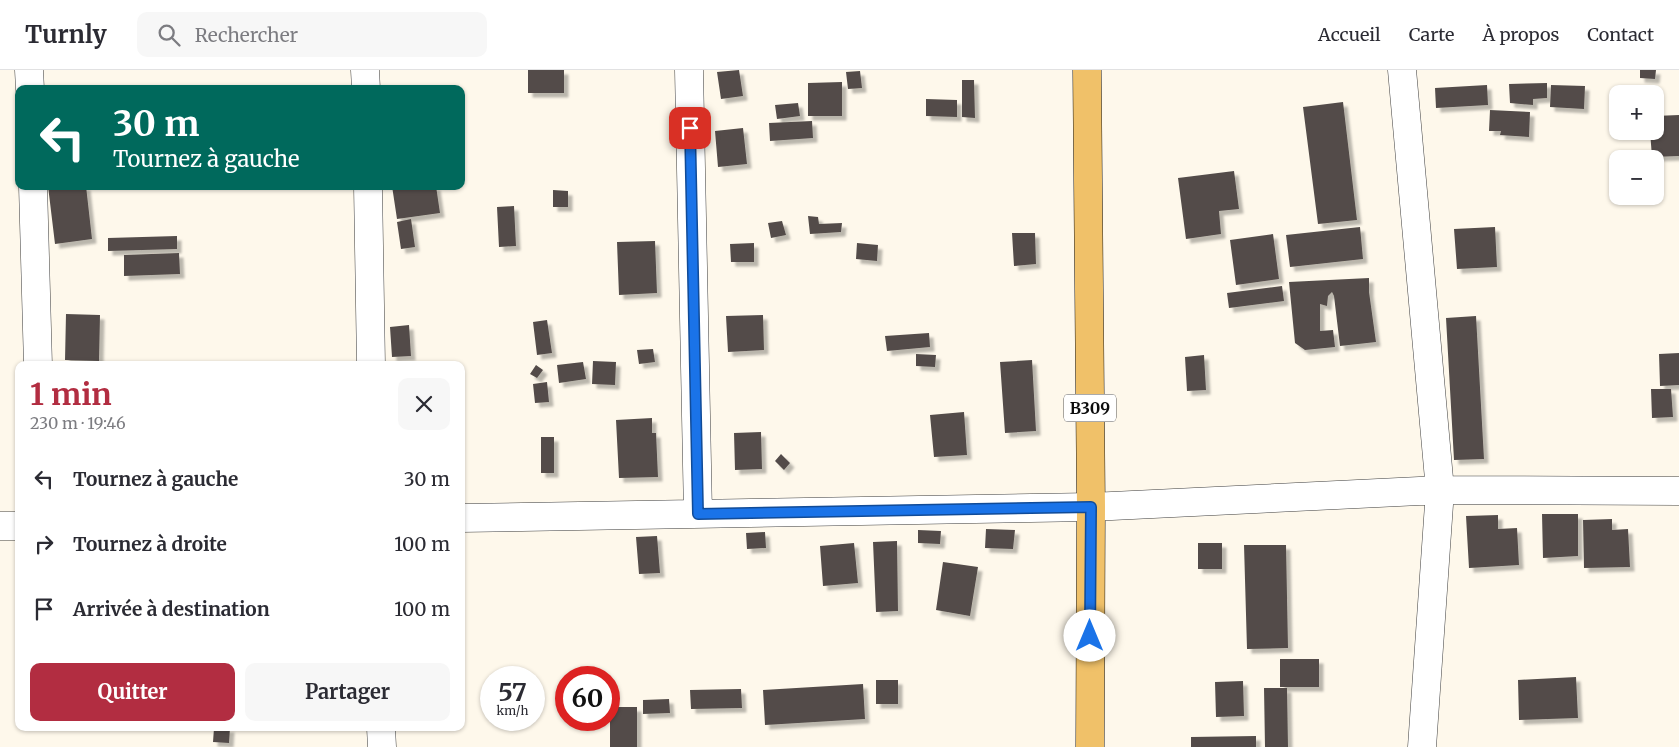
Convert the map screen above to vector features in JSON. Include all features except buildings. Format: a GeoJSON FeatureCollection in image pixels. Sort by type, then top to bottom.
{"type":"FeatureCollection","features":[{"type":"Feature","properties":{"kind":"main road","name":"B309"},"geometry":{"type":"LineString","coordinates":[[1087,70],[1091,507],[1090,747]]}},
{"type":"Feature","properties":{"kind":"street"},"geometry":{"type":"LineString","coordinates":[[29,70],[30,85]]}},
{"type":"Feature","properties":{"kind":"street"},"geometry":{"type":"LineString","coordinates":[[365,70],[366,85]]}},
{"type":"Feature","properties":{"kind":"street"},"geometry":{"type":"LineString","coordinates":[[689,70],[698,514]]}},
{"type":"Feature","properties":{"kind":"street"},"geometry":{"type":"LineString","coordinates":[[1402,70],[1440,490],[1422,747]]}},
{"type":"Feature","properties":{"kind":"street"},"geometry":{"type":"LineString","coordinates":[[33,190],[38,361]]}},
{"type":"Feature","properties":{"kind":"street"},"geometry":{"type":"LineString","coordinates":[[368,190],[371,361]]}},
{"type":"Feature","properties":{"kind":"street"},"geometry":{"type":"LineString","coordinates":[[465,518],[1091,507],[1440,490],[1679,491]]}},
{"type":"Feature","properties":{"kind":"street"},"geometry":{"type":"LineString","coordinates":[[0,526],[15,526]]}},
{"type":"Feature","properties":{"kind":"street"},"geometry":{"type":"LineString","coordinates":[[381,731],[382,747]]}},
{"type":"Feature","properties":{"kind":"route"},"geometry":{"type":"LineString","coordinates":[[690,128],[698,514],[1091,507],[1090,636]]}}]}
